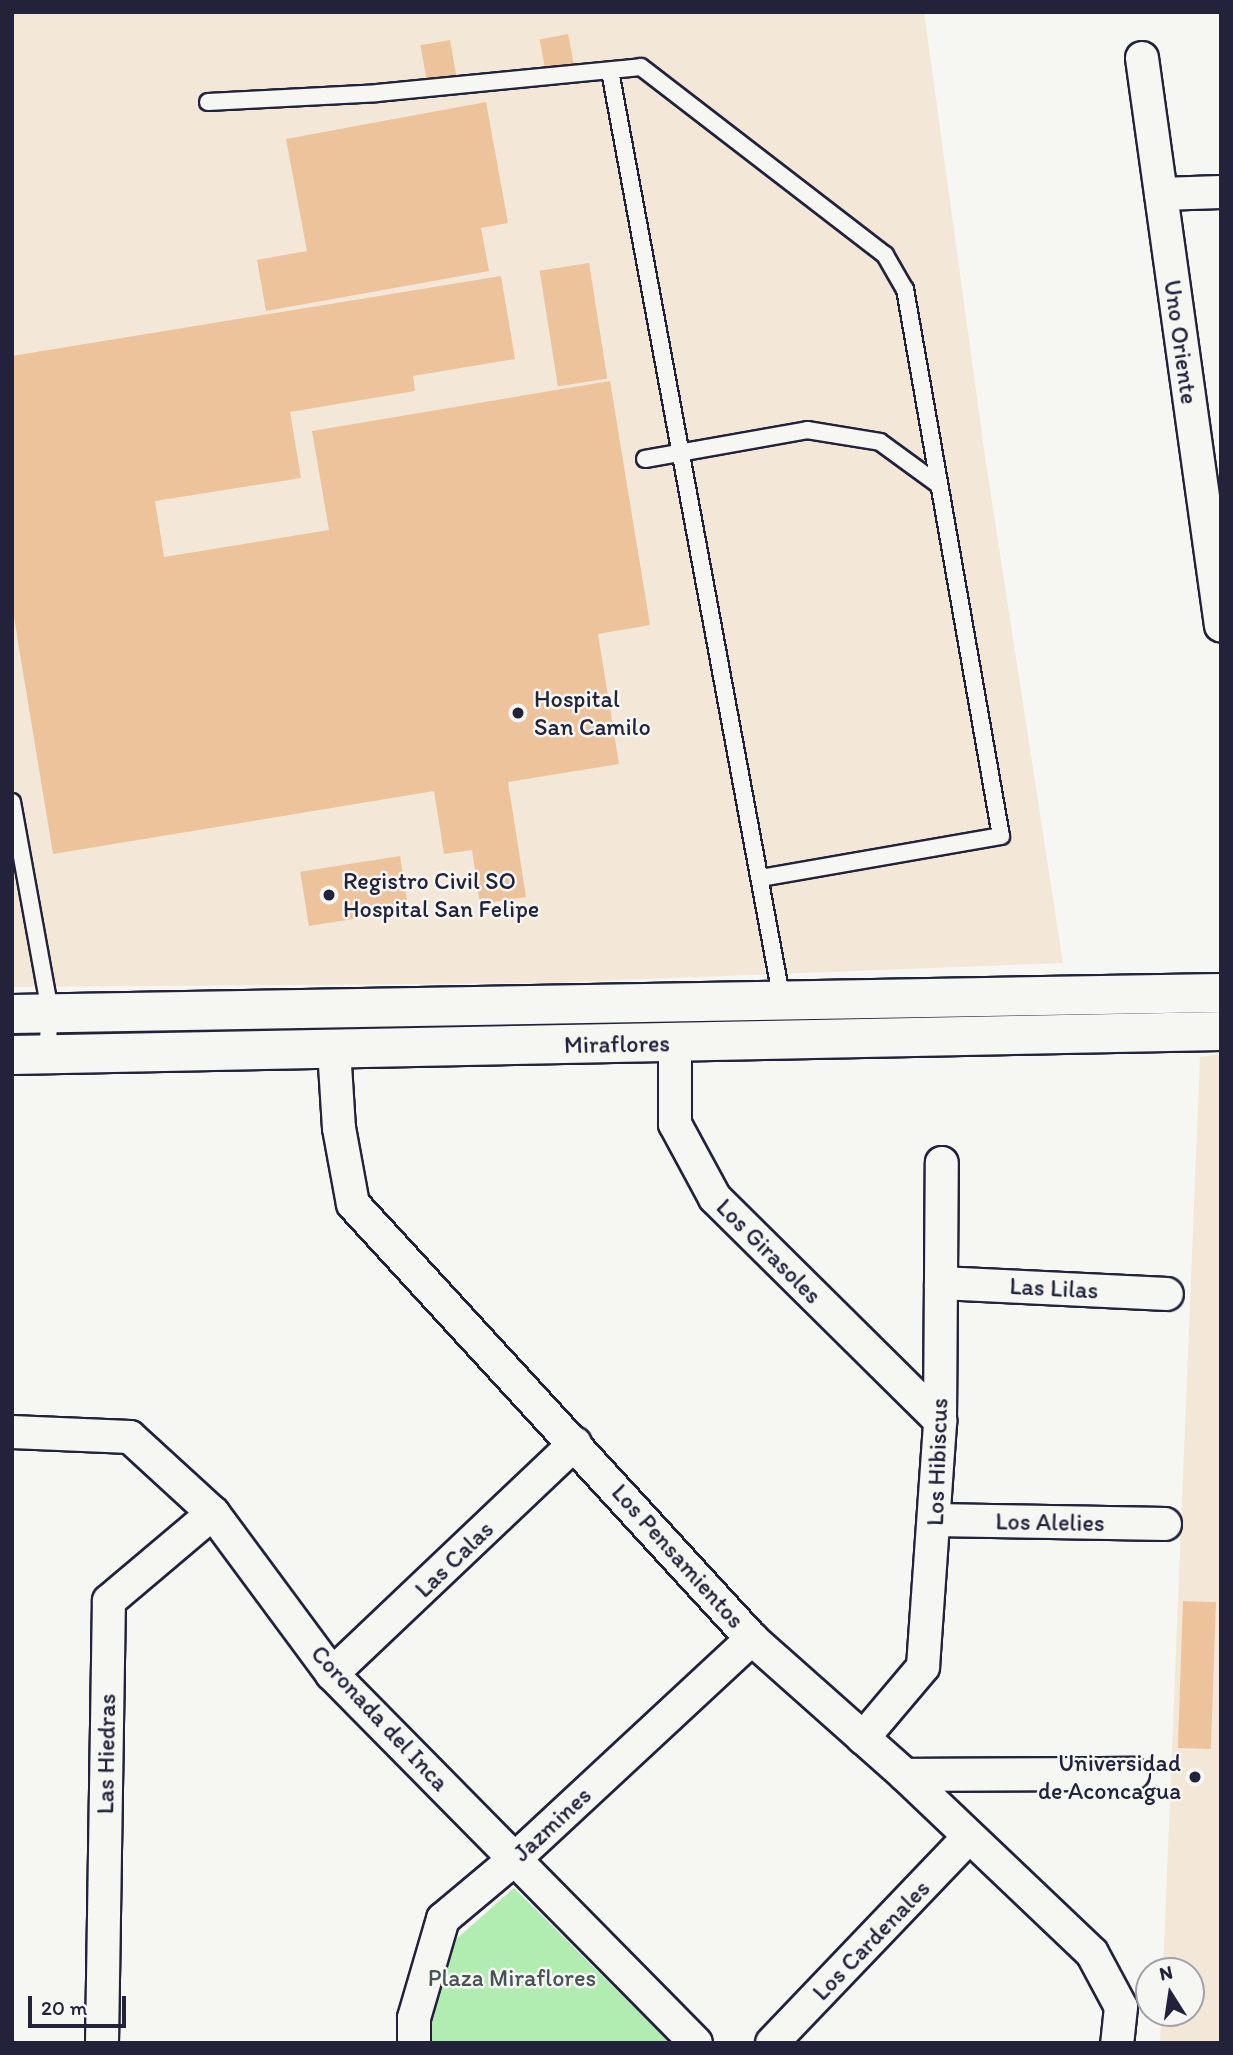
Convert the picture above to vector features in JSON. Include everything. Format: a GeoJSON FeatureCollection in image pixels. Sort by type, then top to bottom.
{"type":"FeatureCollection","features":[{"type":"Feature","properties":{"kind":"main road","name":"Miraflores"},"geometry":{"type":"LineString","coordinates":[[12,1014],[782,1003],[1221,993]]}},
{"type":"Feature","properties":{"kind":"main road","name":"Miraflores"},"geometry":{"type":"LineString","coordinates":[[30,1055],[782,1042],[1221,1031]]}},
{"type":"Feature","properties":{"kind":"street","name":"Uno Oriente"},"geometry":{"type":"LineString","coordinates":[[1142,58],[1215,544],[1221,626]]}},
{"type":"Feature","properties":{"kind":"street"},"geometry":{"type":"LineString","coordinates":[[1161,194],[1221,192]]}},
{"type":"Feature","properties":{"kind":"street","name":"Los Girasoles"},"geometry":{"type":"LineString","coordinates":[[675,1044],[675,1124],[715,1198],[940,1421]]}},
{"type":"Feature","properties":{"kind":"street","name":"Los Pensamientos"},"geometry":{"type":"LineString","coordinates":[[334,1049],[338,1128],[353,1203],[752,1639],[905,1775],[1092,1953],[1121,2007],[1117,2043]]}},
{"type":"Feature","properties":{"kind":"street","name":"Los Hibiscus"},"geometry":{"type":"LineString","coordinates":[[863,1738],[923,1667],[940,1421],[942,1163]]}},
{"type":"Feature","properties":{"kind":"street","name":"Las Lilas"},"geometry":{"type":"LineString","coordinates":[[941,1283],[1167,1294]]}},
{"type":"Feature","properties":{"kind":"street","name":"Coronada del Inca"},"geometry":{"type":"LineString","coordinates":[[12,1432],[130,1437],[213,1513],[332,1674],[517,1857],[696,2043]]}},
{"type":"Feature","properties":{"kind":"street","name":"Las Calas"},"geometry":{"type":"LineString","coordinates":[[332,1674],[575,1443]]}},
{"type":"Feature","properties":{"kind":"street","name":"Las Hiedras"},"geometry":{"type":"LineString","coordinates":[[102,2043],[109,1601],[213,1513]]}},
{"type":"Feature","properties":{"kind":"street","name":"Los Alelies"},"geometry":{"type":"LineString","coordinates":[[934,1520],[1165,1524]]}},
{"type":"Feature","properties":{"kind":"street","name":"Jazmines"},"geometry":{"type":"LineString","coordinates":[[414,2043],[414,2018],[443,1919],[517,1857],[752,1639]]}},
{"type":"Feature","properties":{"kind":"street"},"geometry":{"type":"LineString","coordinates":[[905,1775],[1133,1774]]}},
{"type":"Feature","properties":{"kind":"street","name":"Los Cardenales"},"geometry":{"type":"LineString","coordinates":[[772,2043],[969,1837]]}},
{"type":"Feature","properties":{"kind":"lane"},"geometry":{"type":"LineString","coordinates":[[208,102],[377,93],[641,67],[885,255],[905,289],[1001,836],[761,878]]}},
{"type":"Feature","properties":{"kind":"lane"},"geometry":{"type":"LineString","coordinates":[[610,71],[761,878],[782,1003],[782,1042]]}},
{"type":"Feature","properties":{"kind":"lane"},"geometry":{"type":"LineString","coordinates":[[645,459],[807,430],[880,442],[939,485]]}},
{"type":"Feature","properties":{"kind":"lane"},"geometry":{"type":"LineString","coordinates":[[12,802],[50,1012],[30,1055]]}},
{"type":"Feature","properties":{"kind":"shaded area","name":"Hospital San Camilo"},"geometry":{"type":"Polygon","coordinates":[[[12,12],[924,12],[986,463],[1063,963],[542,983],[12,987],[12,12]]]}},
{"type":"Feature","properties":{"kind":"shaded area"},"geometry":{"type":"Polygon","coordinates":[[[1221,1054],[1221,2043],[1160,2043],[1161,2027],[1205,2027],[1205,1957],[1164,1957],[1200,1057],[1221,1054]]]}},
{"type":"Feature","properties":{"kind":"green space","name":"Plaza Miraflores"},"geometry":{"type":"Polygon","coordinates":[[[514,1888],[670,2043],[428,2043],[428,2018],[453,1942],[514,1888]]]}},
{"type":"Feature","properties":{"kind":"building"},"geometry":{"type":"Polygon","coordinates":[[[568,34],[574,64],[545,70],[540,40],[568,34]]]}},
{"type":"Feature","properties":{"kind":"building"},"geometry":{"type":"Polygon","coordinates":[[[450,40],[457,78],[427,84],[420,45],[450,40]]]}},
{"type":"Feature","properties":{"kind":"building"},"geometry":{"type":"Polygon","coordinates":[[[486,102],[508,223],[481,228],[489,271],[266,311],[257,260],[307,251],[286,139],[486,102]]]}},
{"type":"Feature","properties":{"kind":"building"},"geometry":{"type":"Polygon","coordinates":[[[589,263],[607,379],[558,386],[540,271],[589,263]]]}},
{"type":"Feature","properties":{"kind":"building"},"geometry":{"type":"Polygon","coordinates":[[[501,276],[515,359],[413,376],[415,391],[290,412],[301,478],[155,501],[164,557],[329,530],[312,431],[610,381],[650,625],[598,634],[619,764],[508,782],[526,897],[480,904],[472,850],[444,854],[434,791],[53,854],[12,605],[12,356],[501,276]]]}},
{"type":"Feature","properties":{"kind":"building"},"geometry":{"type":"Polygon","coordinates":[[[400,856],[409,910],[309,926],[300,872],[400,856]]]}},
{"type":"Feature","properties":{"kind":"building"},"geometry":{"type":"Polygon","coordinates":[[[1183,1601],[1216,1602],[1211,1749],[1178,1748],[1183,1601]]]}},
{"type":"Feature","properties":{"kind":"place","name":"Hospital San Camilo"},"geometry":{"type":"Point","coordinates":[518,713]}},
{"type":"Feature","properties":{"kind":"place","name":"Registro Civil SO Hospital San Felipe"},"geometry":{"type":"Point","coordinates":[329,895]}},
{"type":"Feature","properties":{"kind":"place","name":"Universidad de Aconcagua"},"geometry":{"type":"Point","coordinates":[1195,1777]}}]}
